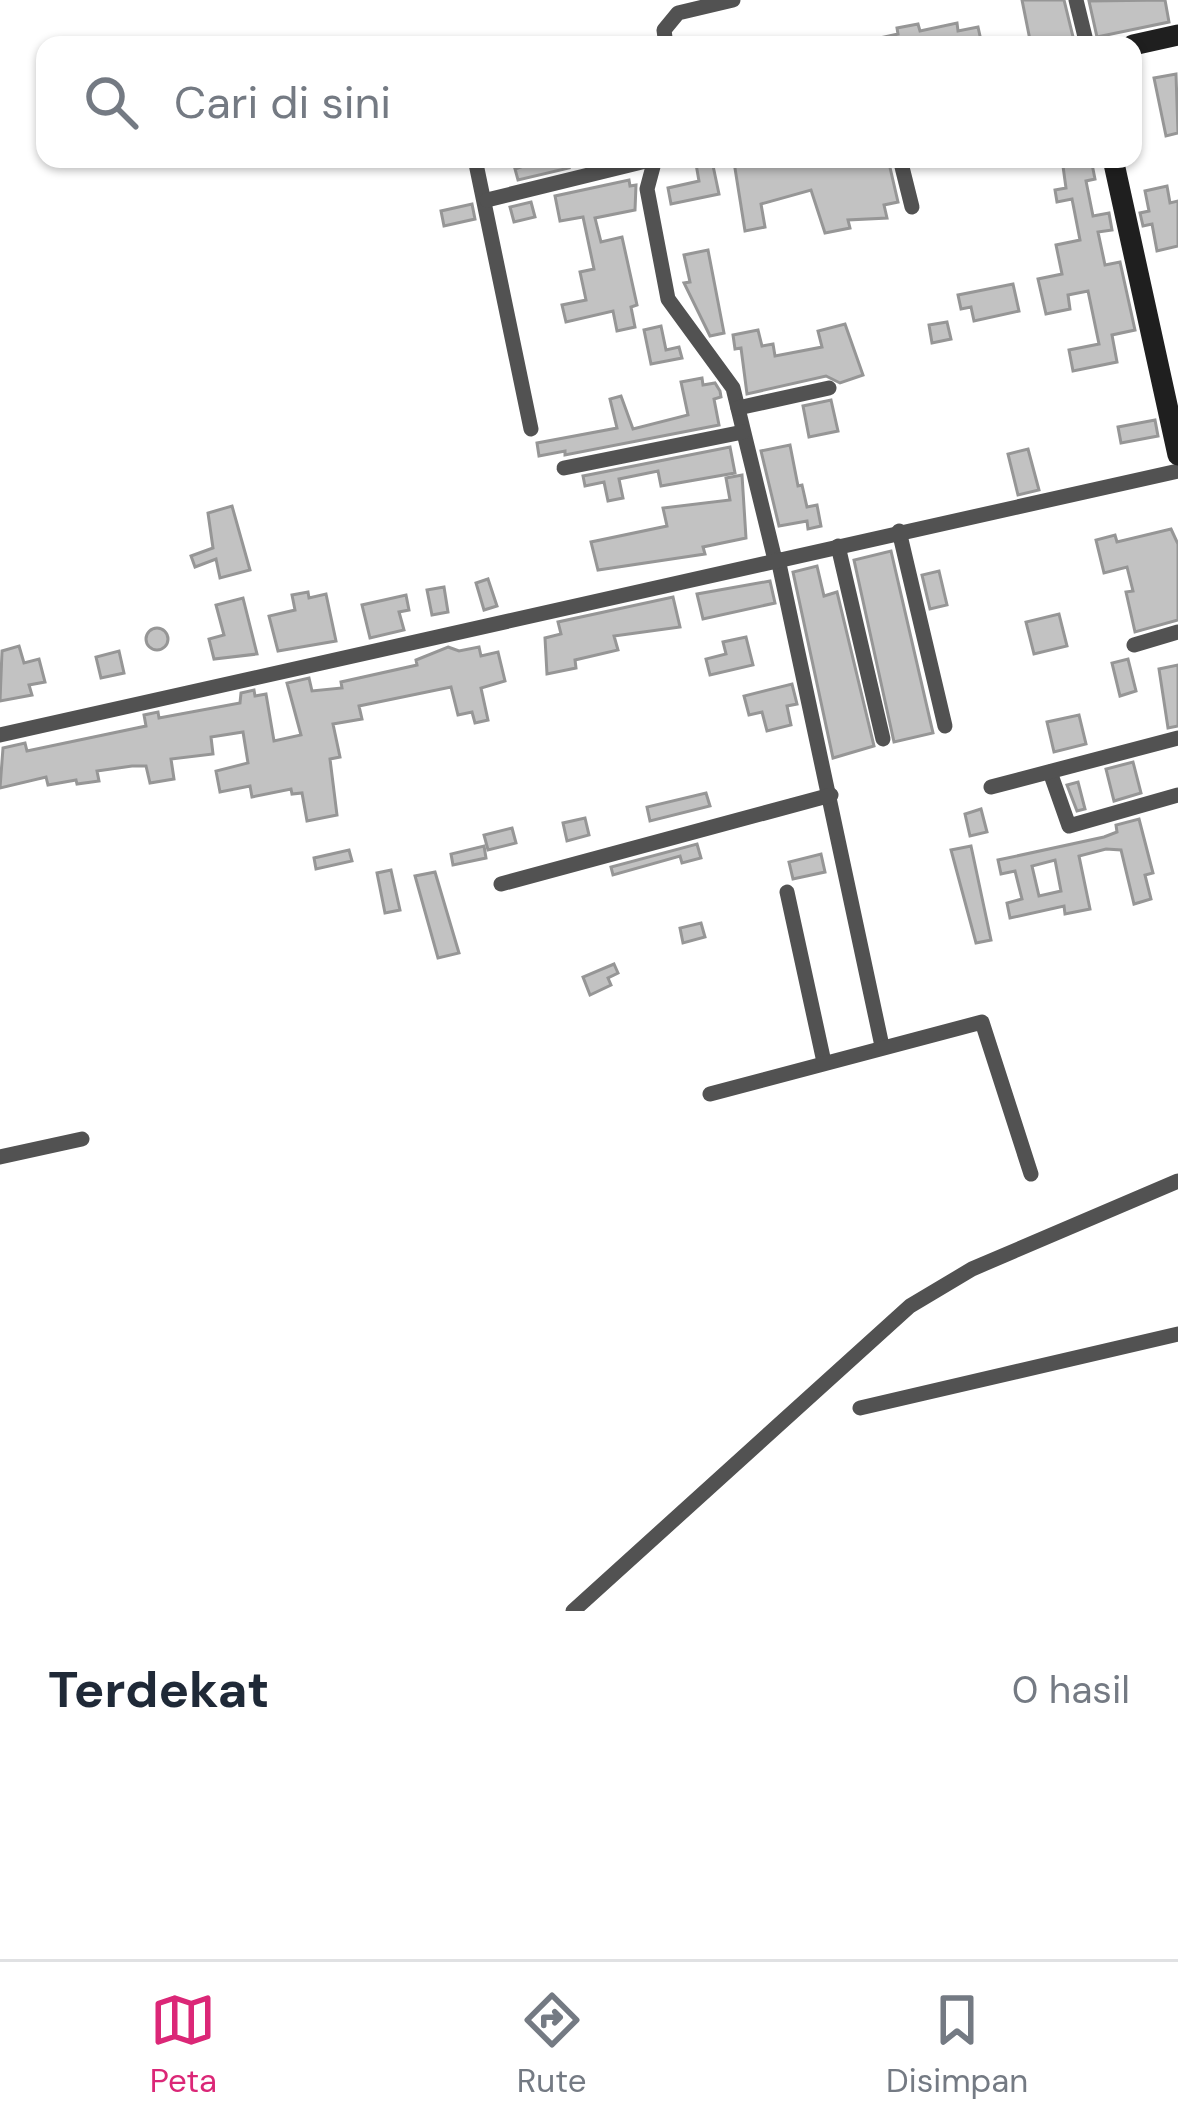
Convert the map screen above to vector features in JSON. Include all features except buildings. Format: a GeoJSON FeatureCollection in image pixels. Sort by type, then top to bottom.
{"type":"FeatureCollection","features":[{"type":"Feature","properties":{"kind":"street"},"geometry":{"type":"LineString","coordinates":[[665,36],[664,30],[678,13],[733,0]]}},
{"type":"Feature","properties":{"kind":"street"},"geometry":{"type":"LineString","coordinates":[[1076,0],[1085,36]]}},
{"type":"Feature","properties":{"kind":"street"},"geometry":{"type":"LineString","coordinates":[[1142,43],[1178,35]]}},
{"type":"Feature","properties":{"kind":"street"},"geometry":{"type":"LineString","coordinates":[[478,168],[532,429]]}},
{"type":"Feature","properties":{"kind":"street"},"geometry":{"type":"LineString","coordinates":[[487,200],[618,168]]}},
{"type":"Feature","properties":{"kind":"street"},"geometry":{"type":"LineString","coordinates":[[653,168],[647,189],[668,299],[725,373],[738,408],[831,795],[882,1046]]}},
{"type":"Feature","properties":{"kind":"street"},"geometry":{"type":"LineString","coordinates":[[902,168],[912,207]]}},
{"type":"Feature","properties":{"kind":"street"},"geometry":{"type":"LineString","coordinates":[[1115,168],[1178,455]]}},
{"type":"Feature","properties":{"kind":"street"},"geometry":{"type":"LineString","coordinates":[[738,408],[829,388]]}},
{"type":"Feature","properties":{"kind":"street"},"geometry":{"type":"LineString","coordinates":[[564,468],[743,432]]}},
{"type":"Feature","properties":{"kind":"street"},"geometry":{"type":"LineString","coordinates":[[0,735],[1178,471]]}},
{"type":"Feature","properties":{"kind":"street"},"geometry":{"type":"LineString","coordinates":[[899,531],[945,726]]}},
{"type":"Feature","properties":{"kind":"street"},"geometry":{"type":"LineString","coordinates":[[838,546],[883,740]]}},
{"type":"Feature","properties":{"kind":"street"},"geometry":{"type":"LineString","coordinates":[[1134,645],[1178,632]]}},
{"type":"Feature","properties":{"kind":"street"},"geometry":{"type":"LineString","coordinates":[[991,787],[1178,738]]}},
{"type":"Feature","properties":{"kind":"street"},"geometry":{"type":"LineString","coordinates":[[1050,772],[1070,826],[1178,795]]}},
{"type":"Feature","properties":{"kind":"street"},"geometry":{"type":"LineString","coordinates":[[501,884],[831,795]]}},
{"type":"Feature","properties":{"kind":"street"},"geometry":{"type":"LineString","coordinates":[[787,892],[824,1062]]}},
{"type":"Feature","properties":{"kind":"street"},"geometry":{"type":"LineString","coordinates":[[710,1094],[982,1022],[1031,1174]]}},
{"type":"Feature","properties":{"kind":"street"},"geometry":{"type":"LineString","coordinates":[[0,1157],[82,1139]]}},
{"type":"Feature","properties":{"kind":"street"},"geometry":{"type":"LineString","coordinates":[[573,1611],[590,1605],[910,1306],[972,1269],[1178,1181]]}},
{"type":"Feature","properties":{"kind":"street"},"geometry":{"type":"LineString","coordinates":[[860,1408],[1178,1334]]}}]}
